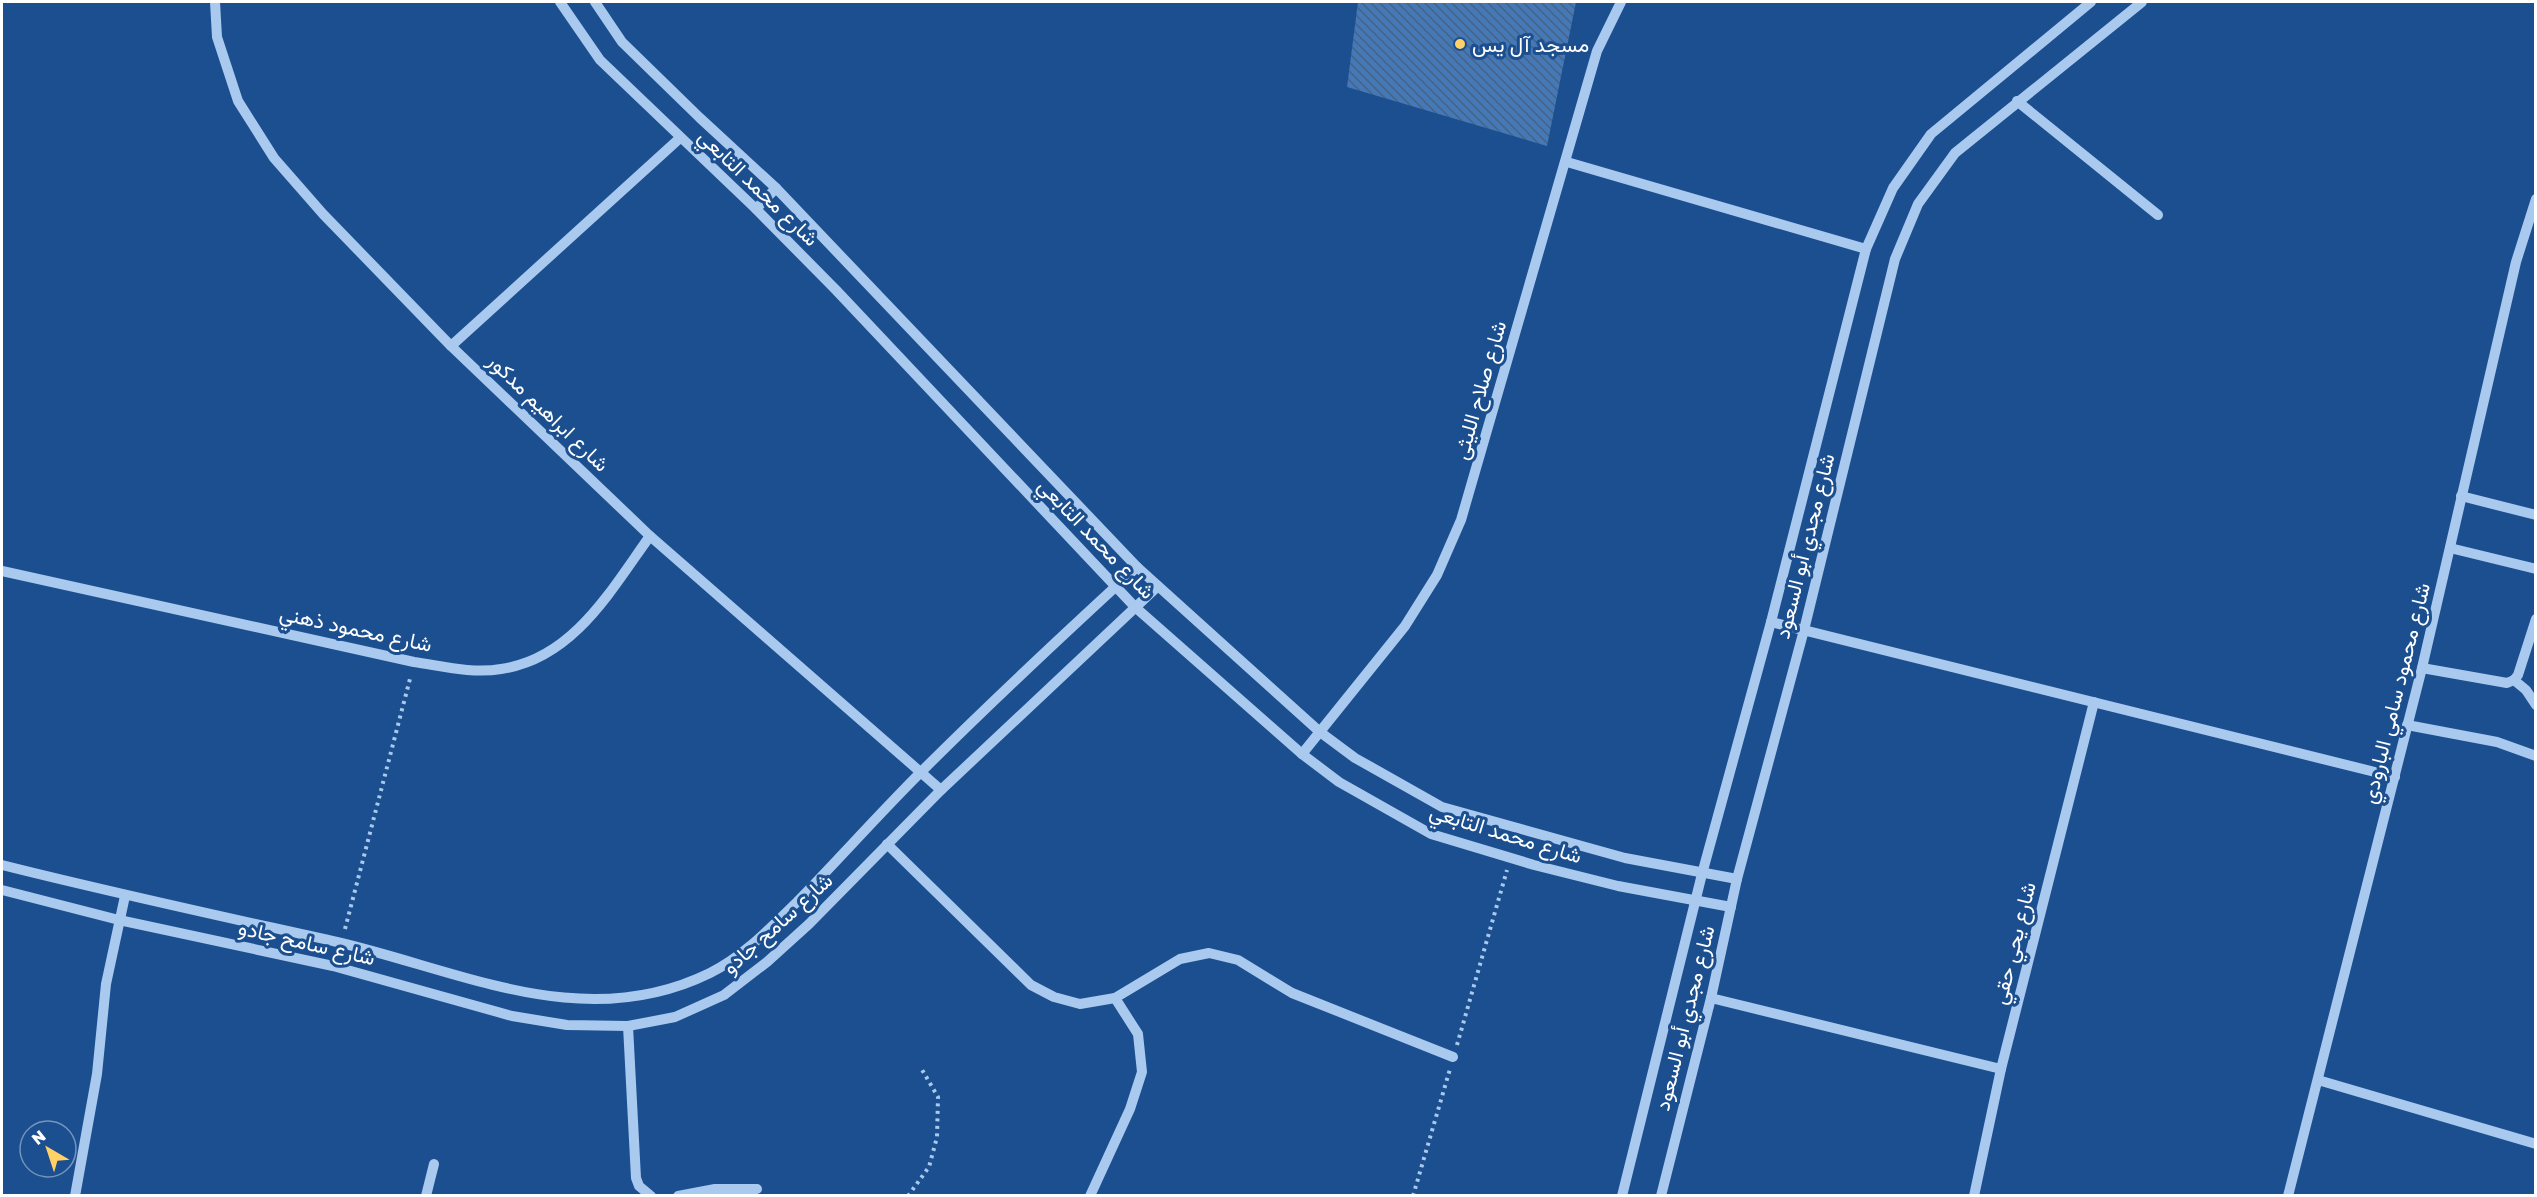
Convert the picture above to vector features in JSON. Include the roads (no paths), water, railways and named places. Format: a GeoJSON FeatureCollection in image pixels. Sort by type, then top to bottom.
{"type":"FeatureCollection","features":[{"type":"Feature","properties":{"kind":"street","name":"شارع ابراهيم مدكور"},"geometry":{"type":"LineString","coordinates":[[215,2],[217,36],[238,101],[273,158],[323,214],[451,346],[650,536],[941,790]]}},
{"type":"Feature","properties":{"kind":"street","name":"شارع محمد التابعي"},"geometry":{"type":"LineString","coordinates":[[561,2],[600,60],[756,209],[1135,607],[1302,754],[1339,782],[1431,834],[1510,858],[1618,886],[1731,907]]}},
{"type":"Feature","properties":{"kind":"street","name":"شارع محمد التابعي"},"geometry":{"type":"LineString","coordinates":[[595,2],[622,42],[776,188],[1137,567],[1320,732],[1355,758],[1442,807],[1625,858],[1737,879]]}},
{"type":"Feature","properties":{"kind":"street","name":"شارع صلاح الليثى"},"geometry":{"type":"LineString","coordinates":[[1302,754],[1405,626],[1437,575],[1461,520],[1598,51],[1621,2]]}},
{"type":"Feature","properties":{"kind":"street","name":"شارع مجدي أبو السعود"},"geometry":{"type":"LineString","coordinates":[[1622,1196],[1702,874],[1771,622],[1866,249],[1893,188],[1931,134],[2091,2]]}},
{"type":"Feature","properties":{"kind":"street","name":"شارع مجدي أبو السعود"},"geometry":{"type":"LineString","coordinates":[[1661,1196],[1711,998],[1737,879],[1804,630],[1894,259],[1918,204],[1955,153],[2142,2]]}},
{"type":"Feature","properties":{"kind":"street"},"geometry":{"type":"LineString","coordinates":[[2017,101],[2158,215]]}},
{"type":"Feature","properties":{"kind":"street"},"geometry":{"type":"LineString","coordinates":[[451,346],[680,138]]}},
{"type":"Feature","properties":{"kind":"street"},"geometry":{"type":"LineString","coordinates":[[1567,162],[1866,249]]}},
{"type":"Feature","properties":{"kind":"street"},"geometry":{"type":"LineString","coordinates":[[756,209],[776,188]]}},
{"type":"Feature","properties":{"kind":"street","name":"شارع محمود سامي البارودي"},"geometry":{"type":"LineString","coordinates":[[2288,1196],[2422,668],[2516,262],[2535,199]]}},
{"type":"Feature","properties":{"kind":"street"},"geometry":{"type":"LineString","coordinates":[[2461,496],[2535,514]]}},
{"type":"Feature","properties":{"kind":"street","name":"شارع محمود ذهني"},"geometry":{"type":"LineString","coordinates":[[2,571],[414,662],[464,669],[501,670],[536,660],[567,641],[593,614],[650,536]]}},
{"type":"Feature","properties":{"kind":"street"},"geometry":{"type":"LineString","coordinates":[[2450,548],[2535,569]]}},
{"type":"Feature","properties":{"kind":"street","name":"شارع سامح جادو"},"geometry":{"type":"LineString","coordinates":[[2,865],[125,896],[341,943],[511,991],[568,999],[616,999],[663,991],[712,972],[755,943],[920,772],[1137,567]]}},
{"type":"Feature","properties":{"kind":"street","name":"شارع سامح جادو"},"geometry":{"type":"LineString","coordinates":[[2,890],[119,920],[333,966],[512,1016],[567,1024],[628,1026],[675,1017],[724,995],[768,962],[809,924],[941,790],[1157,587]]}},
{"type":"Feature","properties":{"kind":"street"},"geometry":{"type":"LineString","coordinates":[[2422,668],[2508,683],[2518,675],[2535,619]]}},
{"type":"Feature","properties":{"kind":"street"},"geometry":{"type":"LineString","coordinates":[[1771,622],[2395,777]]}},
{"type":"Feature","properties":{"kind":"street"},"geometry":{"type":"LineString","coordinates":[[2514,680],[2526,690],[2535,705]]}},
{"type":"Feature","properties":{"kind":"street","name":"شارع يحي حقي"},"geometry":{"type":"LineString","coordinates":[[1974,1196],[2001,1069],[2094,702]]}},
{"type":"Feature","properties":{"kind":"street"},"geometry":{"type":"LineString","coordinates":[[2407,725],[2497,742],[2535,756]]}},
{"type":"Feature","properties":{"kind":"street"},"geometry":{"type":"LineString","coordinates":[[887,844],[1031,985],[1054,997],[1080,1004],[1115,998],[1180,959],[1209,953],[1238,960],[1292,993],[1453,1057]]}},
{"type":"Feature","properties":{"kind":"street"},"geometry":{"type":"LineString","coordinates":[[75,1196],[97,1074],[106,984],[125,896]]}},
{"type":"Feature","properties":{"kind":"street"},"geometry":{"type":"LineString","coordinates":[[1090,1196],[1130,1109],[1142,1072],[1138,1034],[1115,998]]}},
{"type":"Feature","properties":{"kind":"street"},"geometry":{"type":"LineString","coordinates":[[1711,998],[2001,1069]]}},
{"type":"Feature","properties":{"kind":"street"},"geometry":{"type":"LineString","coordinates":[[628,1026],[636,1178],[639,1186],[651,1196]]}},
{"type":"Feature","properties":{"kind":"street"},"geometry":{"type":"LineString","coordinates":[[2318,1080],[2535,1144]]}},
{"type":"Feature","properties":{"kind":"street"},"geometry":{"type":"LineString","coordinates":[[426,1196],[434,1164]]}},
{"type":"Feature","properties":{"kind":"street"},"geometry":{"type":"LineString","coordinates":[[678,1196],[715,1189],[757,1189]]}},
{"type":"Feature","properties":{"kind":"place","name":"مسجد آل يس"},"geometry":{"type":"Point","coordinates":[1460,44]}}]}
